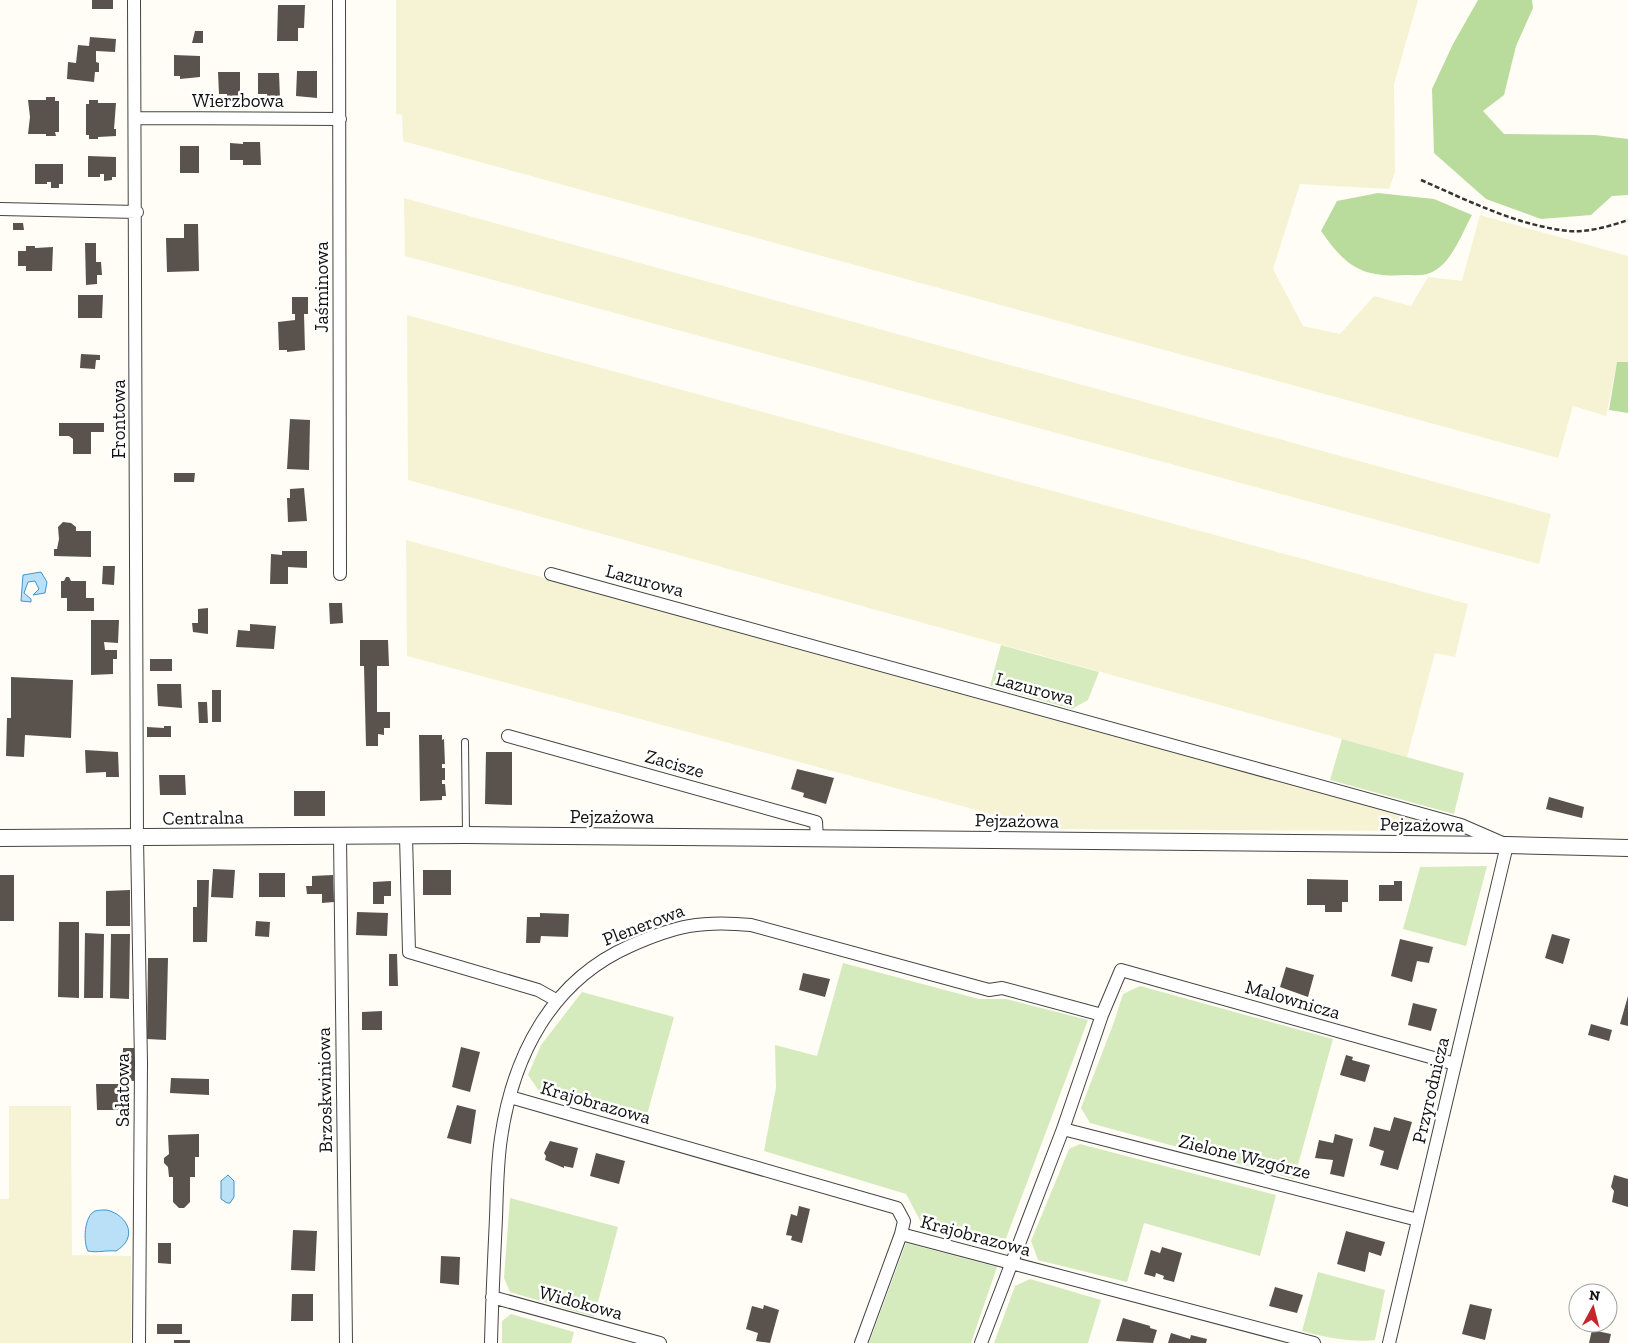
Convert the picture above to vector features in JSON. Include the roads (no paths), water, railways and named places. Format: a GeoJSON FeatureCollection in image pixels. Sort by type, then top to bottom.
{"type":"FeatureCollection","features":[{"type":"Feature","properties":{"kind":"street","name":"Frontowa"},"geometry":{"type":"LineString","coordinates":[[134,0],[137,212],[137,838]]}},
{"type":"Feature","properties":{"kind":"street","name":"Jaśminowa"},"geometry":{"type":"LineString","coordinates":[[339,0],[340,574]]}},
{"type":"Feature","properties":{"kind":"street","name":"Wierzbowa"},"geometry":{"type":"LineString","coordinates":[[136,118],[340,119]]}},
{"type":"Feature","properties":{"kind":"street"},"geometry":{"type":"LineString","coordinates":[[0,209],[137,212]]}},
{"type":"Feature","properties":{"kind":"street","name":"Lazurowa"},"geometry":{"type":"LineString","coordinates":[[551,574],[1461,825],[1507,845]]}},
{"type":"Feature","properties":{"kind":"street","name":"Zacisze"},"geometry":{"type":"LineString","coordinates":[[508,736],[816,822],[817,838]]}},
{"type":"Feature","properties":{"kind":"street","name":"Brzoskwiniowa"},"geometry":{"type":"LineString","coordinates":[[340,836],[346,1343]]}},
{"type":"Feature","properties":{"kind":"street"},"geometry":{"type":"LineString","coordinates":[[406,836],[409,952],[538,990],[556,1000]]}},
{"type":"Feature","properties":{"kind":"street","name":"Centralna"},"geometry":{"type":"LineString","coordinates":[[0,838],[406,836]]}},
{"type":"Feature","properties":{"kind":"street","name":"Pejzażowa"},"geometry":{"type":"LineString","coordinates":[[406,836],[817,838],[1507,845],[1628,848]]}},
{"type":"Feature","properties":{"kind":"street","name":"Sałatowa"},"geometry":{"type":"LineString","coordinates":[[137,838],[141,1063],[139,1343]]}},
{"type":"Feature","properties":{"kind":"street","name":"Przyrodnicza"},"geometry":{"type":"LineString","coordinates":[[1389,1343],[1507,845]]}},
{"type":"Feature","properties":{"kind":"street","name":"Plenerowa"},"geometry":{"type":"LineString","coordinates":[[491,1343],[501,1139],[510,1097],[529,1043],[556,1000],[585,971],[607,956],[674,928],[698,923],[721,922],[751,925],[989,990],[1002,988],[1102,1015]]}},
{"type":"Feature","properties":{"kind":"street","name":"Malownicza"},"geometry":{"type":"LineString","coordinates":[[1102,1015],[1121,970],[1455,1064]]}},
{"type":"Feature","properties":{"kind":"street"},"geometry":{"type":"LineString","coordinates":[[981,1343],[1063,1129],[1102,1015]]}},
{"type":"Feature","properties":{"kind":"street","name":"Krajobrazowa"},"geometry":{"type":"LineString","coordinates":[[510,1097],[897,1208],[904,1220],[901,1234],[1314,1343]]}},
{"type":"Feature","properties":{"kind":"street","name":"Zielone Wzgórze"},"geometry":{"type":"LineString","coordinates":[[1063,1129],[1418,1220]]}},
{"type":"Feature","properties":{"kind":"street"},"geometry":{"type":"LineString","coordinates":[[861,1343],[901,1234]]}},
{"type":"Feature","properties":{"kind":"street","name":"Widokowa"},"geometry":{"type":"LineString","coordinates":[[492,1297],[660,1343]]}},
{"type":"Feature","properties":{"kind":"lane"},"geometry":{"type":"LineString","coordinates":[[465,742],[466,835]]}},
{"type":"Feature","properties":{"kind":"water"},"geometry":{"type":"Polygon","coordinates":[[[41,572],[47,582],[45,593],[33,595],[39,589],[35,581],[28,582],[24,593],[31,599],[31,602],[21,601],[23,575],[41,572]]]}},
{"type":"Feature","properties":{"kind":"water"},"geometry":{"type":"Polygon","coordinates":[[[228,1175],[234,1181],[234,1197],[230,1203],[221,1199],[221,1181],[228,1175]]]}},
{"type":"Feature","properties":{"kind":"water"},"geometry":{"type":"Polygon","coordinates":[[[107,1210],[121,1217],[125,1222],[129,1234],[127,1240],[116,1251],[88,1251],[85,1236],[89,1218],[95,1211],[107,1210]]]}}]}
